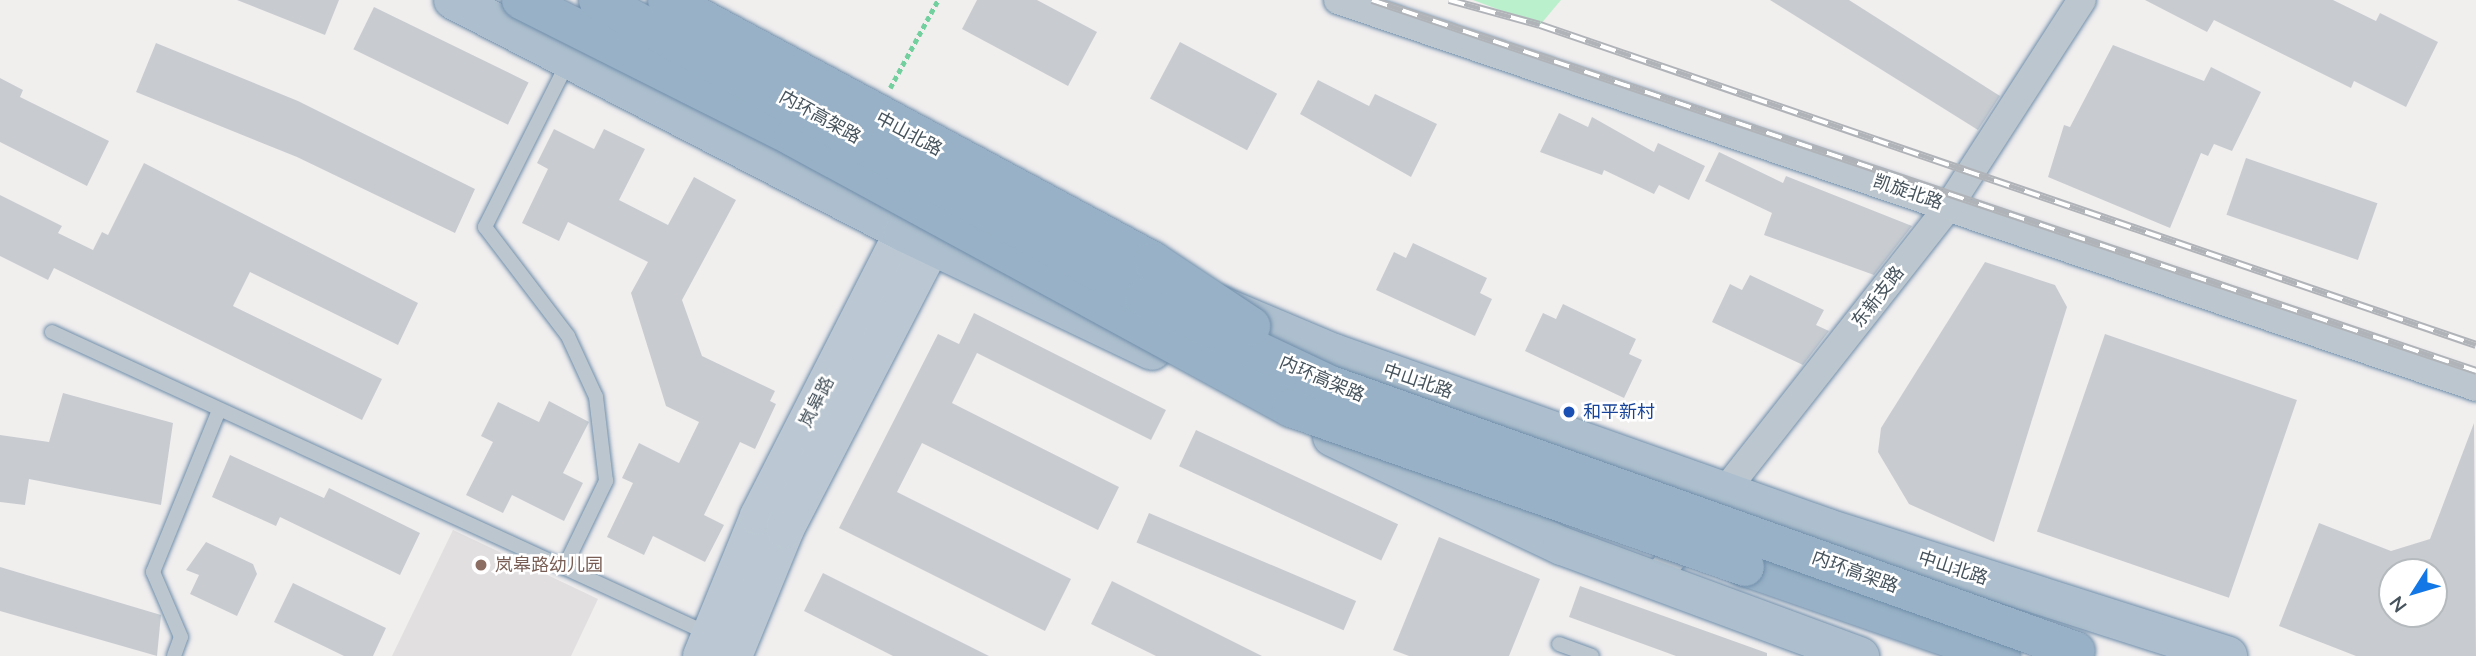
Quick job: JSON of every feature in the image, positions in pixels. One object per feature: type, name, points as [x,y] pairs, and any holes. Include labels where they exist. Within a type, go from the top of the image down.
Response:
[{"type":"highway","name":"内环高架路","points":[[520,0],[793,137],[1291,408],[2001,656]]},
{"type":"highway","name":"内环高架路","points":[[598,0],[1144,297],[1328,384],[2089,654]]},
{"type":"highway","points":[[667,0],[1153,261],[1328,384]]},
{"type":"highway","points":[[1745,566],[1928,656]]},
{"type":"main road","points":[[453,0],[917,239],[1562,546],[1654,581],[1805,647],[1860,656]]},
{"type":"main road","name":"中山北路","points":[[653,0],[875,116],[1169,282],[1255,321],[1725,491],[2228,656]]},
{"type":"main road","name":"岚皋路","points":[[715,649],[785,529],[917,239],[958,162]]},
{"type":"street","name":"凯旋北路","points":[[1338,0],[2476,387]]},
{"type":"street","name":"东新支路","points":[[1654,581],[1949,206],[2082,0]]},
{"type":"lane","points":[[564,568],[606,481],[596,397],[568,336],[485,227],[570,59]]},
{"type":"lane","points":[[52,332],[564,568],[715,649]]},
{"type":"lane","points":[[174,656],[181,638],[153,572],[219,410]]},
{"type":"lane","points":[[1559,644],[1592,656]]},
{"type":"path","points":[[875,116],[939,0]]},
{"type":"shaded area","name":"岚皋路幼儿园","points":[[453,530],[598,599],[571,656],[392,656]]},
{"type":"green space","points":[[1473,0],[1561,0],[1540,25]]},
{"type":"building","points":[[237,0],[339,0],[325,35]]},
{"type":"building","points":[[977,0],[1037,0],[1097,32],[1068,86],[962,29]]},
{"type":"building","points":[[1770,0],[1849,0],[2000,96],[1978,130]]},
{"type":"building","points":[[2145,0],[2333,0],[2376,21],[2380,13],[2438,42],[2406,107],[2354,81],[2351,88],[2214,20],[2207,32]]},
{"type":"building","points":[[374,7],[529,82],[508,125],[353,49]]},
{"type":"building","points":[[1180,42],[1277,94],[1247,150],[1150,99]]},
{"type":"building","points":[[156,43],[298,101],[475,189],[455,233],[297,157],[136,92]]},
{"type":"building","points":[[2113,45],[2204,81],[2211,67],[2261,92],[2232,151],[2214,144],[2208,156],[2201,153],[2170,228],[2048,177],[2064,125],[2070,127]]},
{"type":"building","points":[[0,78],[23,90],[20,97],[109,141],[87,186],[0,142]]},
{"type":"building","points":[[1318,80],[1369,106],[1375,94],[1437,124],[1411,177],[1300,114]]},
{"type":"building","points":[[1559,113],[1588,127],[1592,117],[1654,152],[1658,143],[1705,166],[1689,200],[1659,185],[1654,194],[1604,170],[1602,175],[1540,152]]},
{"type":"building","points":[[554,129],[594,149],[604,129],[645,149],[619,200],[668,225],[694,177],[736,200],[682,300],[702,356],[775,391],[770,401],[776,404],[755,449],[740,442],[704,515],[724,525],[705,562],[653,536],[644,555],[607,537],[633,483],[622,478],[639,443],[679,463],[699,422],[666,406],[631,293],[648,262],[568,222],[559,241],[522,223],[548,169],[537,163]]},
{"type":"building","points":[[1719,152],[1783,183],[1786,176],[1912,226],[1874,275],[1764,235],[1772,213],[1705,181]]},
{"type":"building","points":[[2246,158],[2377,203],[2358,260],[2226,215]]},
{"type":"building","points":[[144,163],[418,303],[398,345],[250,272],[233,306],[382,379],[362,420],[54,268],[48,280],[0,256],[0,195],[62,226],[58,233],[93,250],[102,232],[108,235]]},
{"type":"building","points":[[1413,243],[1487,278],[1480,293],[1492,299],[1475,336],[1376,290],[1394,252],[1406,258]]},
{"type":"building","points":[[1985,262],[2055,285],[2067,307],[1994,542],[1909,504],[1878,452],[1881,428]]},
{"type":"building","points":[[1750,275],[1824,310],[1816,325],[1829,331],[1803,365],[1712,322],[1730,284],[1742,290]]},
{"type":"building","points":[[1563,304],[1636,339],[1629,354],[1642,360],[1624,398],[1525,351],[1543,313],[1556,319]]},
{"type":"building","points":[[974,313],[1166,410],[1151,440],[977,353],[952,403],[1119,487],[1098,530],[922,443],[897,492],[1071,579],[1045,631],[839,528],[938,334],[959,344]]},
{"type":"building","points":[[2105,334],[2297,400],[2229,598],[2037,532]]},
{"type":"building","points":[[63,393],[173,423],[161,505],[29,479],[25,505],[0,502],[0,435],[49,442]]},
{"type":"building","points":[[549,401],[589,422],[563,473],[583,483],[564,521],[512,495],[503,513],[466,495],[493,442],[481,436],[498,402],[539,422]]},
{"type":"building","points":[[2474,423],[2476,656],[2356,656],[2279,626],[2319,523],[2391,551],[2430,539]]},
{"type":"building","points":[[1196,430],[1398,524],[1381,560],[1179,466]]},
{"type":"building","points":[[230,455],[324,498],[329,488],[420,533],[400,575],[280,517],[276,526],[212,497]]},
{"type":"building","points":[[1149,513],[1356,601],[1344,630],[1136,542]]},
{"type":"building","points":[[1439,537],[1540,579],[1509,656],[1409,656],[1393,650]]},
{"type":"building","points":[[206,542],[253,564],[257,574],[237,616],[190,594],[199,575],[186,570]]},
{"type":"building","points":[[0,567],[161,615],[157,656],[0,611]]},
{"type":"building","points":[[823,573],[989,656],[893,656],[804,611]]},
{"type":"building","points":[[1112,581],[1262,656],[1156,656],[1091,624]]},
{"type":"building","points":[[293,583],[386,628],[373,656],[344,656],[274,622]]},
{"type":"building","points":[[1580,586],[1767,653],[1767,656],[1676,656],[1569,617]]},
{"type":"railway","points":[[1372,0],[2476,371]]},
{"type":"railway","points":[[1449,0],[1540,25],[2476,345]]},
{"type":"place","name":"和平新村","points":[[1569,412]]},
{"type":"place","name":"岚皋路幼儿园","points":[[481,565]]}]
